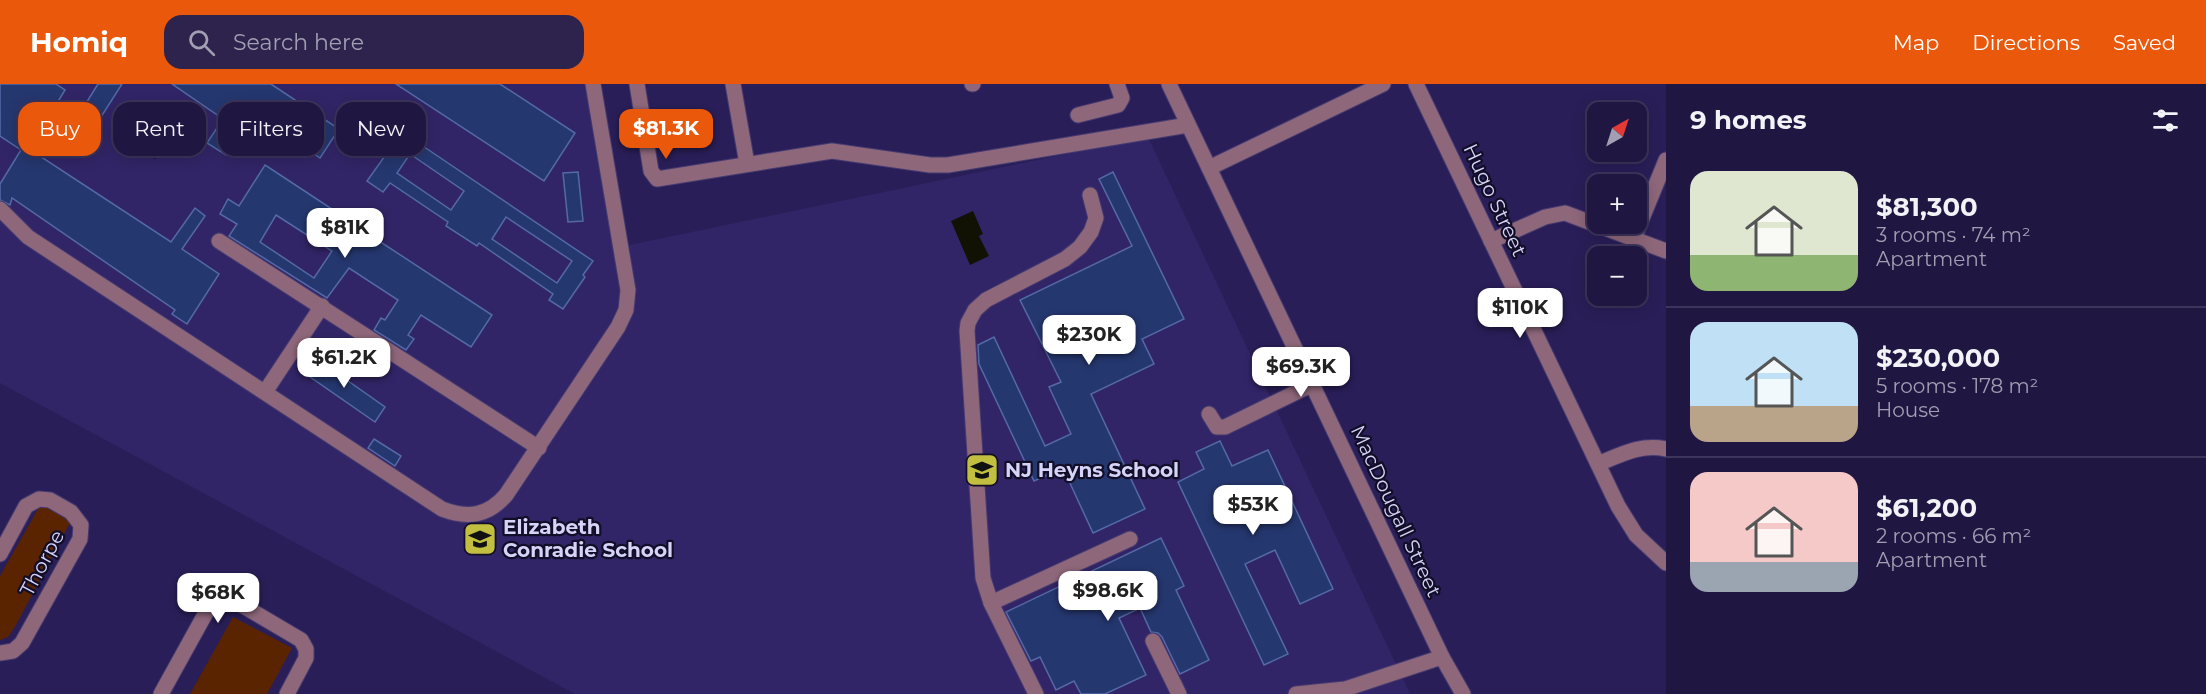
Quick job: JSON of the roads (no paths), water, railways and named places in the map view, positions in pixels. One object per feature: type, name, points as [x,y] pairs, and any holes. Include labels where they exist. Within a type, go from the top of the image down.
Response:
[{"type":"street","points":[[0,209],[28,237],[425,499],[454,514],[470,515],[492,509],[506,495],[618,327],[626,310],[628,290],[593,84]]},
{"type":"street","points":[[637,84],[651,171],[654,178],[660,179],[832,151],[930,165],[948,165],[1188,125]]},
{"type":"street","points":[[734,84],[747,164]]},
{"type":"street","name":"MacDougall Street","points":[[1168,84],[1442,657],[1463,694]]},
{"type":"street","points":[[1209,168],[1383,84]]},
{"type":"street","name":"Hugo Street","points":[[1416,84],[1626,520],[1642,541],[1666,563]]},
{"type":"street","points":[[1078,115],[1118,105],[1122,98],[1120,85]]},
{"type":"street","points":[[1634,238],[1666,160]]},
{"type":"street","points":[[1036,694],[991,603],[982,578],[966,338],[968,323],[975,309],[986,300],[1065,259],[1080,247],[1091,232],[1096,218],[1090,195]]},
{"type":"street","points":[[1491,242],[1560,212],[1583,218],[1666,251]]},
{"type":"street","points":[[219,241],[539,448]]},
{"type":"street","points":[[265,392],[322,306]]},
{"type":"street","points":[[1209,414],[1216,427],[1225,427],[1313,384]]},
{"type":"street","points":[[1598,464],[1644,447],[1653,446],[1666,449]]},
{"type":"street","name":"Thorpe","points":[[0,554],[30,503],[45,499],[71,512],[81,525],[80,539],[22,643],[13,651],[0,653]]},
{"type":"street","points":[[991,603],[1130,538]]},
{"type":"street","points":[[161,694],[211,603],[220,598],[240,604],[296,636],[304,645],[306,658],[287,694]]},
{"type":"street","points":[[1154,641],[1179,694]]},
{"type":"street","points":[[1296,694],[1345,689],[1442,657]]},
{"type":"place","name":"NJ Heyns School","points":[[982,470]]},
{"type":"place","name":"Elizabeth Conradie School","points":[[480,539]]}]
